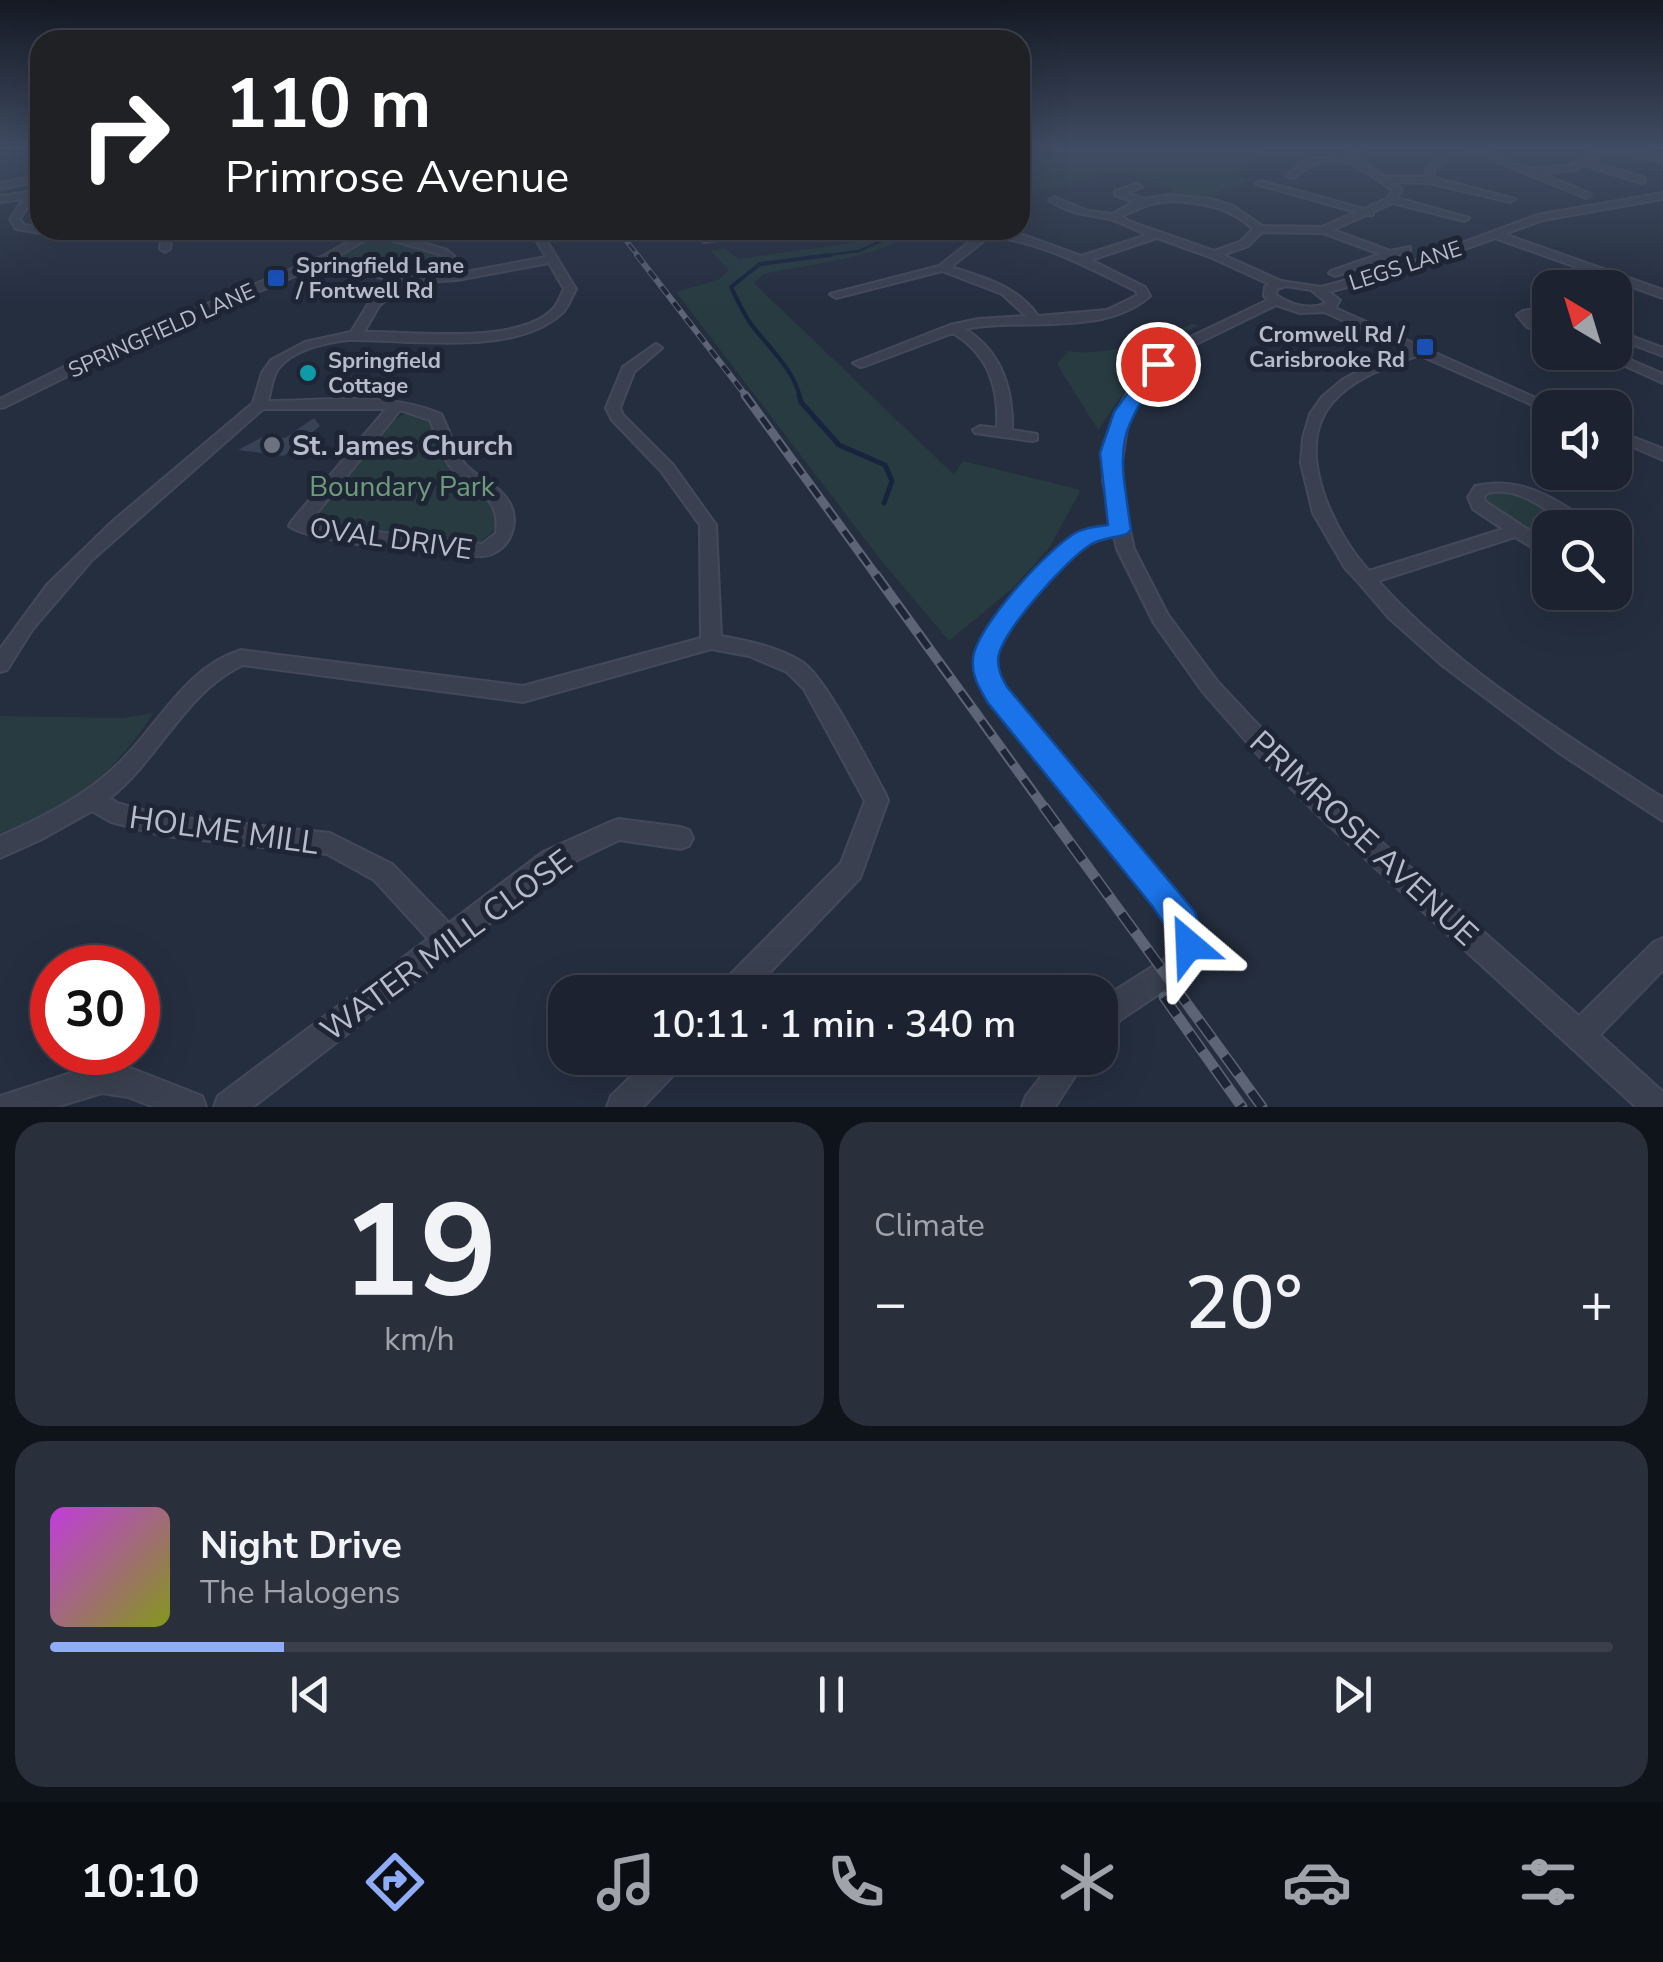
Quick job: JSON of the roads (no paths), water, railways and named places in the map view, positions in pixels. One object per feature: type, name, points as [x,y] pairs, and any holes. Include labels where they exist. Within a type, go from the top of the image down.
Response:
[{"type":"street","points":[[1133,199],[1145,203],[1207,202],[1249,218],[1259,230]]},
{"type":"street","points":[[1337,199],[1369,212]]},
{"type":"street","name":"LEGS LANE","points":[[1322,290],[1420,263],[1560,213],[1647,199]]},
{"type":"street","points":[[30,200],[15,219],[20,228],[30,229]]},
{"type":"street","points":[[1324,230],[1392,200],[1442,216],[1464,218]]},
{"type":"street","points":[[1116,216],[1145,203]]},
{"type":"street","points":[[1058,204],[1097,216],[1116,216],[1214,256],[1277,293],[1296,309],[1327,309],[1532,400]]},
{"type":"street","points":[[1214,256],[1244,244],[1259,230],[1324,230],[1388,254]]},
{"type":"street","points":[[1081,260],[1159,234]]},
{"type":"street","points":[[1494,234],[1663,294]]},
{"type":"street","points":[[166,248],[167,240]]},
{"type":"street","name":"SPRINGFIELD LANE","points":[[0,404],[111,350],[327,258],[359,240]]},
{"type":"street","points":[[404,240],[449,256],[456,278]]},
{"type":"street","points":[[0,664],[35,610],[102,538],[259,404],[265,378],[280,360],[318,342],[356,336],[484,338],[536,324],[558,310],[570,296],[568,284],[541,240]]},
{"type":"street","points":[[705,240],[714,248]]},
{"type":"street","points":[[824,285],[837,298],[943,268],[978,240]]},
{"type":"street","points":[[860,363],[910,348],[954,328],[1104,313],[1144,296],[1135,284],[1022,240]]},
{"type":"street","points":[[1335,274],[1406,249]]},
{"type":"street","points":[[327,258],[400,280],[456,278],[553,260]]},
{"type":"street","points":[[943,268],[1016,296],[1027,305],[1034,320]]},
{"type":"street","points":[[356,336],[374,304],[400,280]]},
{"type":"street","points":[[1277,293],[1304,285],[1322,290],[1334,300],[1327,309]]},
{"type":"street","name":"PRIMROSE AVENUE","points":[[1277,293],[1174,350],[1142,383],[1123,412],[1110,453],[1120,530],[1144,590],[1170,632],[1242,724],[1289,774],[1658,1107]]},
{"type":"street","points":[[954,328],[996,368],[1007,395],[1004,433]]},
{"type":"street","points":[[1632,340],[1662,351]]},
{"type":"street","points":[[656,348],[628,370],[614,408],[617,417],[668,468],[708,525],[711,642]]},
{"type":"street","points":[[1420,350],[1370,370],[1340,388],[1326,401],[1309,433],[1312,492],[1330,531],[1365,580],[1404,621],[1468,675],[1663,811]]},
{"type":"street","points":[[1632,366],[1663,379]]},
{"type":"street","name":"OVAL DRIVE","points":[[259,404],[395,407],[436,417],[454,461],[464,474],[498,496],[505,507],[504,535],[492,546],[468,550],[316,532],[297,526],[395,407]]},
{"type":"street","points":[[980,430],[1032,438]]},
{"type":"street","points":[[1632,441],[1663,455]]},
{"type":"street","points":[[1532,540],[1478,504],[1476,497],[1481,489],[1508,486],[1527,491],[1558,510]]},
{"type":"street","points":[[1118,1008],[1186,961],[1189,945],[1183,924],[1090,803],[998,696],[987,676],[985,656],[994,634],[1068,549],[1088,535],[1120,530]]},
{"type":"street","points":[[1365,580],[1517,530]]},
{"type":"street","points":[[0,847],[92,799],[125,772],[206,676],[231,660],[249,656],[523,694],[711,642],[752,649],[794,667],[810,684],[876,800],[851,870],[749,975]]},
{"type":"street","name":"HOLME MILL","points":[[92,799],[110,812],[166,826],[330,844],[383,872],[446,938]]},
{"type":"street","name":"WATER MILL CLOSE","points":[[229,1107],[552,860],[618,829],[681,838]]},
{"type":"street","points":[[1579,1036],[1663,951]]},
{"type":"street","points":[[622,1107],[653,1075]]},
{"type":"street","points":[[1037,1107],[1061,1075]]},
{"type":"street","points":[[9,1107],[102,1078],[128,1082],[192,1107]]},
{"type":"waterway","points":[[811,257],[859,251],[883,240]]},
{"type":"waterway","points":[[800,397],[792,377],[748,320],[731,287],[760,264],[830,255]]},
{"type":"waterway","points":[[799,395],[839,445],[885,465],[892,481],[884,503]]},
{"type":"railway","points":[[626,240],[639,257]]},
{"type":"railway","points":[[637,255],[747,397]]},
{"type":"railway","points":[[745,395],[878,578]]},
{"type":"railway","points":[[876,575],[1046,810]]},
{"type":"railway","points":[[1044,807],[1262,1107]]},
{"type":"railway","points":[[1164,997],[1242,1107]]},
{"type":"place","name":"Springfield Lane / Fontwell Rd","points":[[276,278]]},
{"type":"place","name":"Cromwell Rd / Carisbrooke Rd","points":[[1425,347]]},
{"type":"place","name":"Springfield Cottage","points":[[308,373]]},
{"type":"place","name":"St. James Church","points":[[272,445]]},
{"type":"park label","name":"Boundary Park","points":[[402,486]]}]
